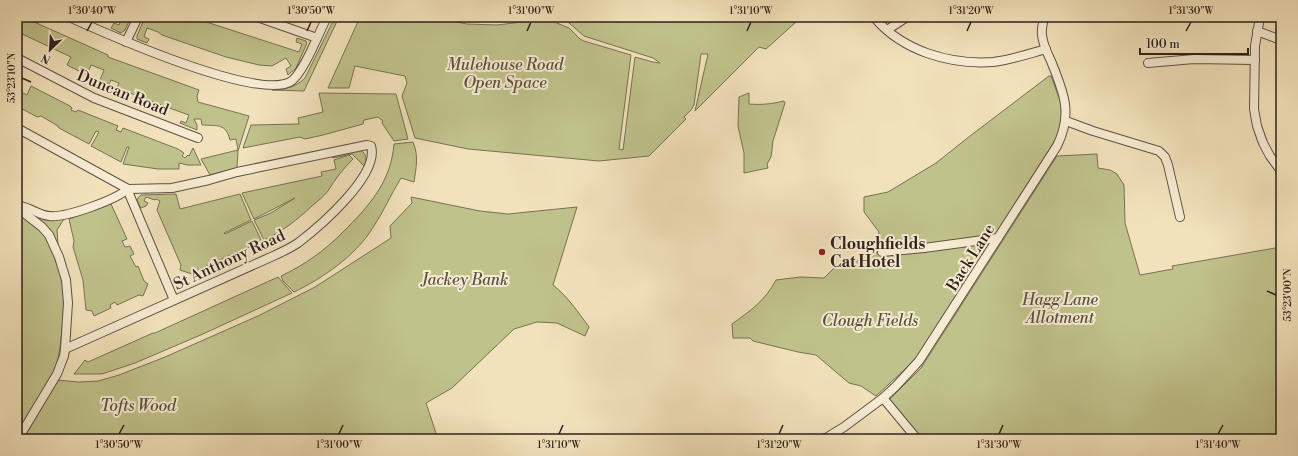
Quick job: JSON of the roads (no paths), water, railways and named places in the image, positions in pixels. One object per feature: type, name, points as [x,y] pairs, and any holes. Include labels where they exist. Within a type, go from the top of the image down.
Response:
[{"type":"street","points":[[69,17],[126,42],[184,64],[257,84],[279,85],[289,82],[297,76],[306,62],[327,17]]},
{"type":"street","points":[[126,42],[138,17]]},
{"type":"street","points":[[257,17],[317,38]]},
{"type":"street","points":[[874,17],[887,30],[903,42],[922,52],[942,58],[970,62],[992,62],[1011,59],[1046,49]]},
{"type":"street","points":[[887,30],[907,17]]},
{"type":"street","name":"Back Lane","points":[[822,439],[844,427],[883,398],[919,361],[1063,136],[1066,121],[1066,106],[1062,87],[1046,49],[1042,35],[1044,17]]},
{"type":"street","points":[[1260,17],[1255,46],[1254,109],[1257,126],[1270,156],[1281,170]]},
{"type":"street","points":[[1258,31],[1281,40]]},
{"type":"street","name":"Duncan Road","points":[[17,58],[86,94],[198,138]]},
{"type":"street","points":[[1148,63],[1194,60],[1255,60]]},
{"type":"street","points":[[1066,121],[1093,131],[1159,151],[1165,156],[1180,217]]},
{"type":"street","points":[[17,128],[128,189],[174,300]]},
{"type":"street","name":"St Anthony Road","points":[[65,349],[271,257],[297,243],[316,228],[350,195],[363,178],[371,160],[372,152],[371,146],[367,145],[237,172],[172,188],[128,189]]},
{"type":"street","points":[[18,205],[47,216],[63,216],[102,203],[122,194],[128,189]]},
{"type":"street","points":[[18,205],[28,217],[46,231],[52,242],[62,265],[66,280],[68,298],[64,356],[57,374],[18,439]]},
{"type":"street","points":[[882,252],[998,238]]},
{"type":"street","points":[[883,398],[917,439]]},
{"type":"place","name":"Cloughfields Cat Hotel","points":[[822,252]]},
{"type":"park label","name":"Mulehouse Road Open Space","points":[[505,73]]},
{"type":"park label","name":"Jackey Bank","points":[[465,279]]},
{"type":"park label","name":"Hagg Lane Allotment","points":[[1060,308]]},
{"type":"park label","name":"Clough Fields","points":[[870,320]]},
{"type":"park label","name":"Tofts Wood","points":[[138,405]]}]
